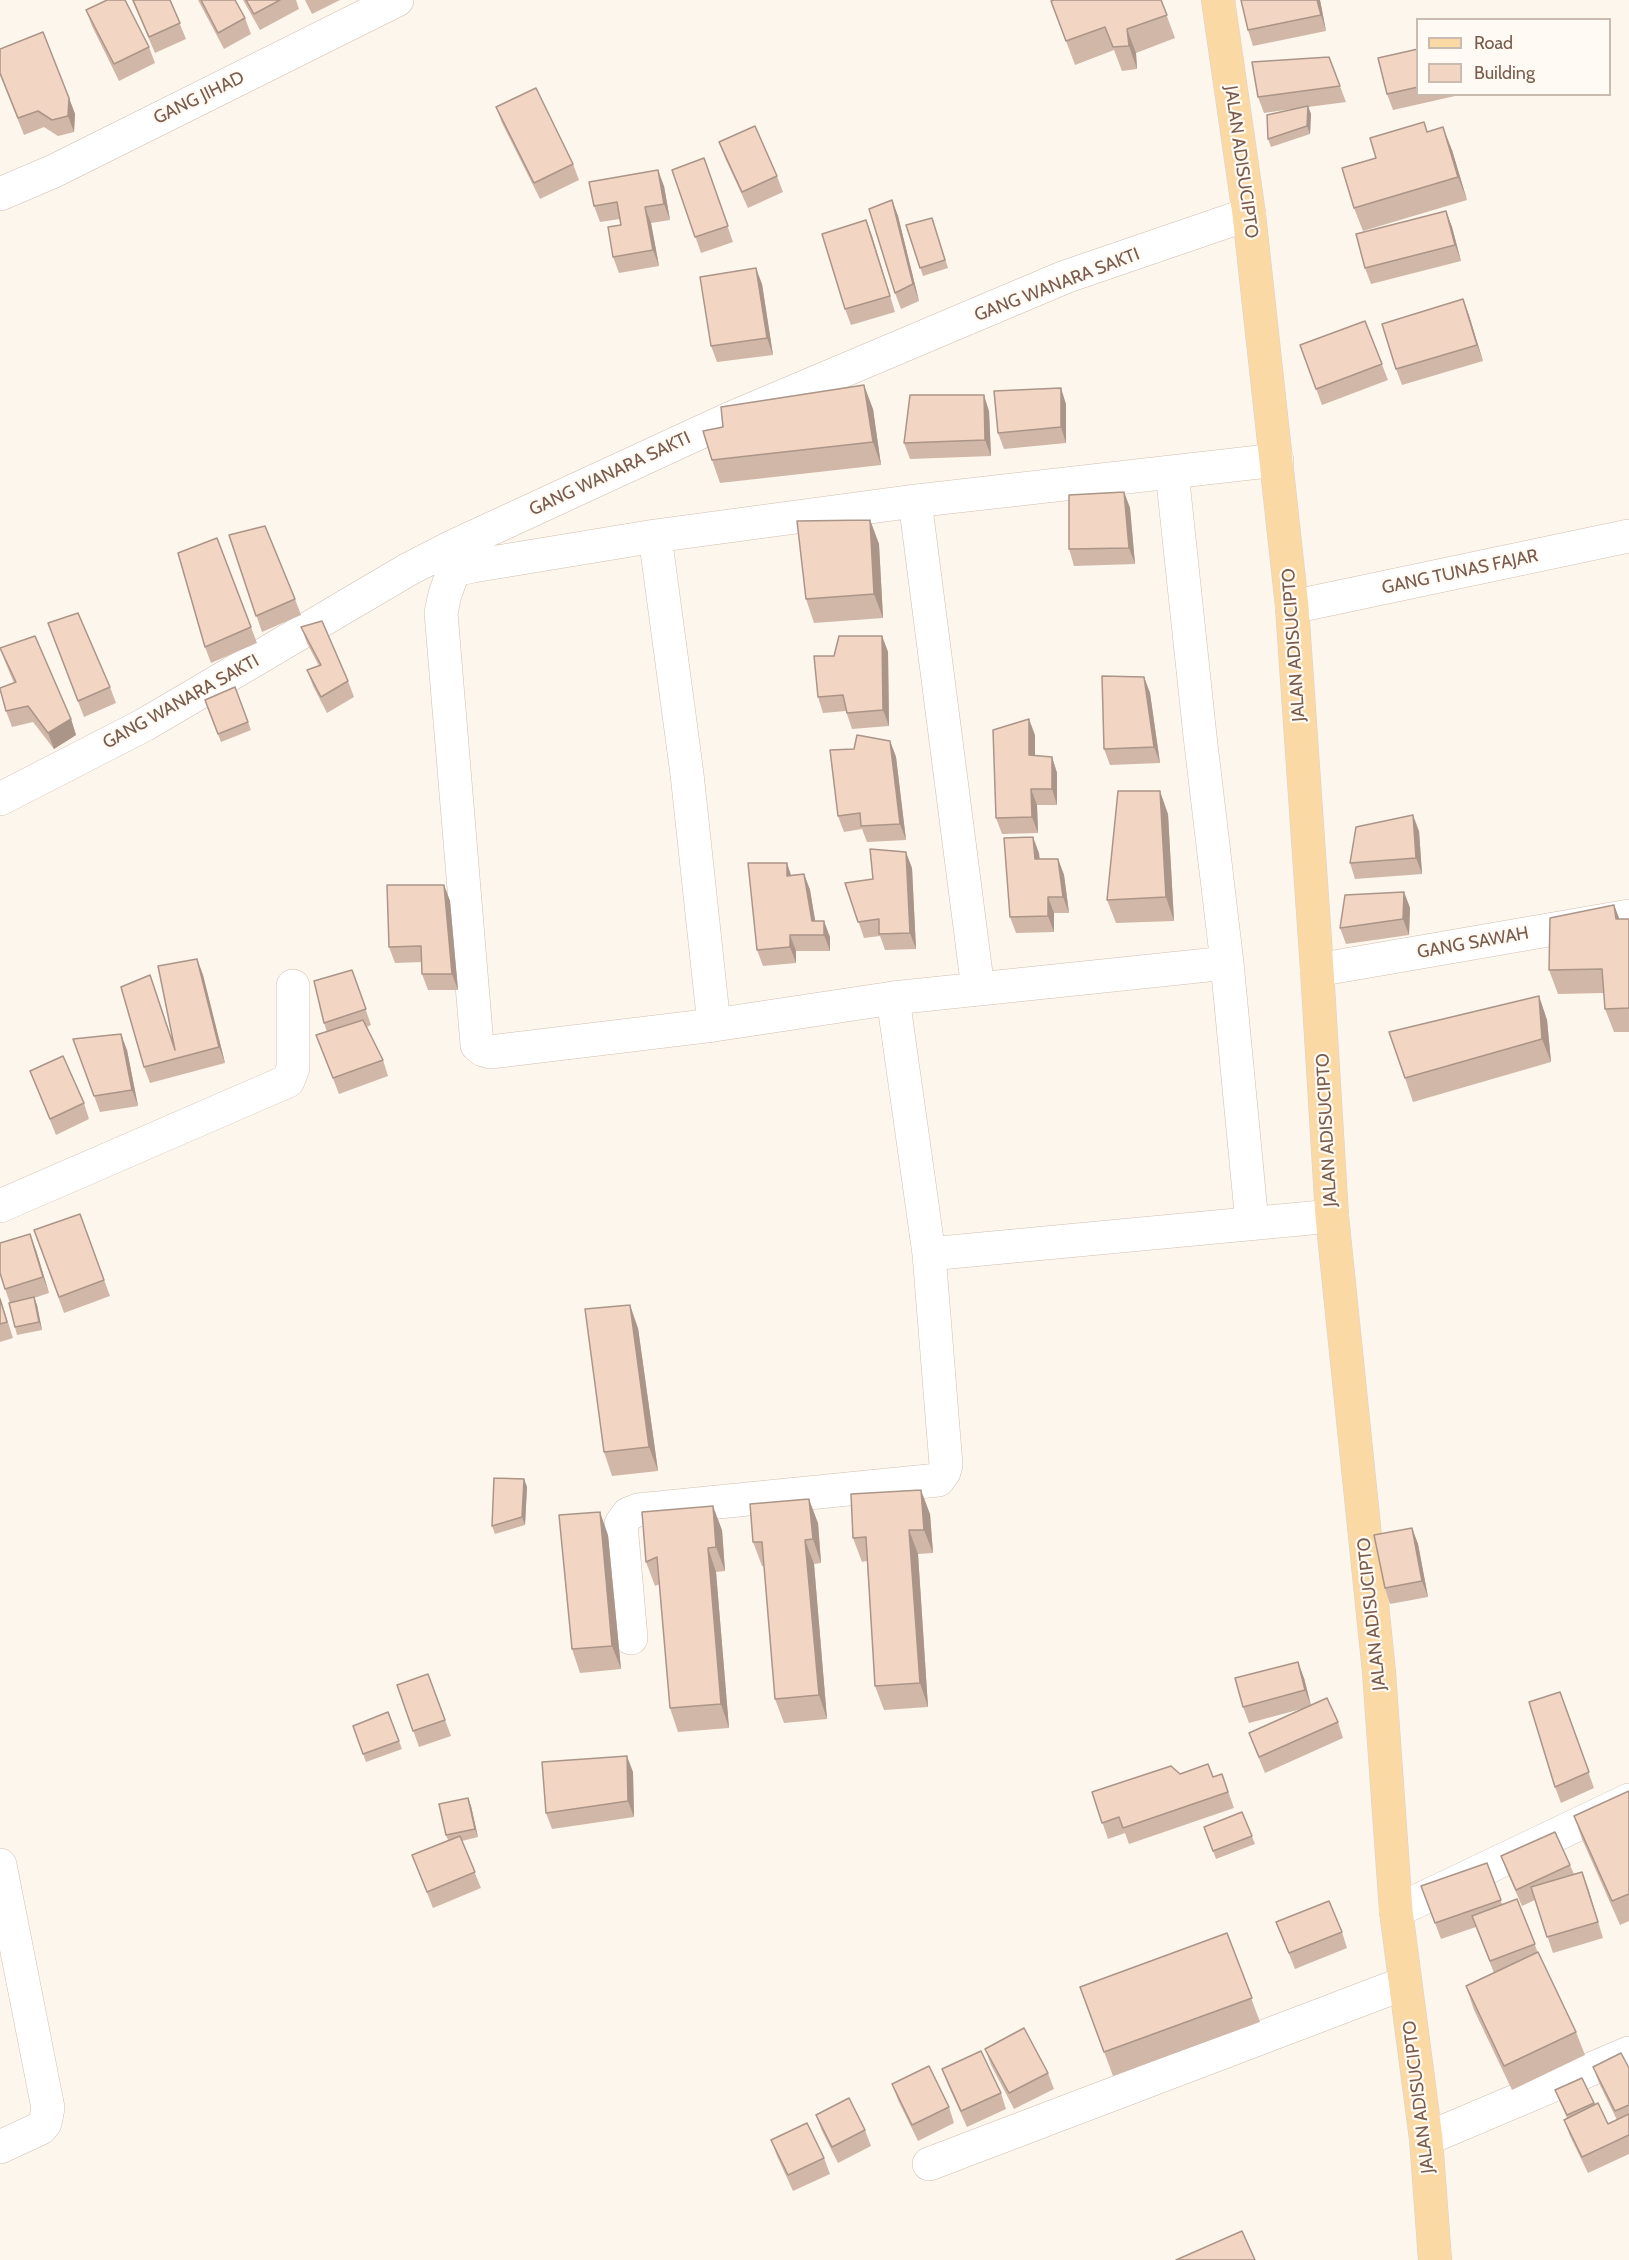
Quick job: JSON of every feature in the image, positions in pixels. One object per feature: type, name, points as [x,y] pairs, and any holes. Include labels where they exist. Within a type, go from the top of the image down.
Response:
[{"type":"main road","name":"JALAN ADISUCIPTO","points":[[1218,0],[1250,214],[1292,607],[1332,1216],[1379,1672],[1396,1911],[1426,2139],[1435,2260]]},
{"type":"street","name":"GANG JIHAD","points":[[0,194],[54,171],[397,0]]},
{"type":"street","name":"GANG WANARA SAKTI","points":[[0,799],[144,725],[410,569],[454,546],[729,419],[1065,278],[1250,214]]},
{"type":"street","points":[[1227,963],[893,998],[714,1025],[490,1052],[477,1045],[441,613],[445,594],[453,575],[459,569],[655,536],[915,501],[1277,460]]},
{"type":"street","points":[[1172,472],[1227,963],[1252,1223]]},
{"type":"street","points":[[915,501],[978,989]]},
{"type":"street","points":[[655,536],[687,774],[714,1025]]},
{"type":"street","name":"GANG TUNAS FAJAR","points":[[1292,607],[1629,536]]},
{"type":"street","name":"GANG SAWAH","points":[[1317,970],[1629,916]]},
{"type":"street","points":[[0,1206],[288,1081],[293,1068],[293,986]]},
{"type":"street","points":[[631,1638],[621,1524],[628,1514],[638,1510],[938,1480],[944,1472],[946,1465],[929,1254],[893,998]]},
{"type":"street","points":[[929,1254],[1332,1216]]},
{"type":"street","points":[[1396,1911],[1629,1800]]},
{"type":"street","points":[[0,1865],[48,2108],[45,2123],[41,2128],[0,2146]]},
{"type":"street","points":[[929,2164],[1405,1983]]},
{"type":"street","points":[[1426,2139],[1629,2053]]},
{"type":"building","points":[[107,0],[125,0],[149,47],[114,64],[86,10]]},
{"type":"building","points":[[133,0],[170,0],[180,23],[149,37]]},
{"type":"building","points":[[201,0],[235,0],[245,18],[218,33]]},
{"type":"building","points":[[246,0],[280,0],[254,14]]},
{"type":"building","points":[[1161,0],[1167,15],[1127,29],[1129,46],[1113,47],[1105,27],[1066,41],[1051,1]]},
{"type":"building","points":[[1241,0],[1317,0],[1321,15],[1248,30]]},
{"type":"building","points":[[43,32],[69,98],[68,116],[52,120],[38,111],[18,118],[0,73],[0,49]]},
{"type":"building","points":[[1416,49],[1416,87],[1387,94],[1378,58]]},
{"type":"building","points":[[1329,57],[1340,86],[1258,97],[1252,62]]},
{"type":"building","points":[[536,88],[573,164],[534,183],[496,107]]},
{"type":"building","points":[[1308,106],[1307,126],[1268,139],[1267,115]]},
{"type":"building","points":[[1424,122],[1427,132],[1443,127],[1458,177],[1354,208],[1342,168],[1376,158],[1370,138]]},
{"type":"building","points":[[755,126],[777,176],[742,192],[719,142]]},
{"type":"building","points":[[704,158],[728,226],[695,237],[672,170]]},
{"type":"building","points":[[658,170],[664,204],[645,207],[653,250],[613,257],[608,227],[621,225],[617,202],[594,206],[589,182]]},
{"type":"building","points":[[892,200],[913,284],[895,293],[869,209]]},
{"type":"building","points":[[1446,211],[1455,245],[1365,268],[1356,234]]},
{"type":"building","points":[[932,218],[945,260],[920,268],[906,225]]},
{"type":"building","points":[[866,220],[890,296],[845,309],[822,234]]},
{"type":"building","points":[[756,268],[767,338],[711,346],[700,277]]},
{"type":"building","points":[[1463,299],[1477,345],[1396,369],[1382,324]]},
{"type":"building","points":[[1365,321],[1382,364],[1316,389],[1300,345]]},
{"type":"building","points":[[864,385],[873,442],[712,460],[703,431],[723,427],[721,407]]},
{"type":"building","points":[[1061,388],[1061,427],[998,433],[994,391]]},
{"type":"building","points":[[910,395],[984,395],[985,440],[904,443]]},
{"type":"building","points":[[1124,492],[1129,548],[1069,549],[1069,495]]},
{"type":"building","points":[[870,520],[874,594],[806,599],[797,521]]},
{"type":"building","points":[[265,526],[295,599],[256,616],[229,535]]},
{"type":"building","points":[[217,538],[251,627],[205,647],[178,553]]},
{"type":"building","points":[[78,613],[110,687],[78,701],[48,623]]},
{"type":"building","points":[[322,621],[348,681],[321,697],[307,670],[321,665],[301,627]]},
{"type":"building","points":[[35,636],[71,719],[48,733],[28,706],[6,711],[0,689],[16,682],[0,648]]},
{"type":"building","points":[[839,636],[882,636],[883,710],[847,713],[843,695],[818,697],[814,656],[834,656]]},
{"type":"building","points":[[1102,676],[1144,677],[1154,747],[1104,749]]},
{"type":"building","points":[[235,687],[248,722],[218,734],[205,700]]},
{"type":"building","points":[[1029,719],[1029,755],[1052,757],[1052,789],[1031,789],[1032,817],[996,818],[993,730]]},
{"type":"building","points":[[857,735],[890,741],[900,824],[861,826],[860,813],[838,816],[830,750],[854,749]]},
{"type":"building","points":[[1118,791],[1160,791],[1166,897],[1107,900]]},
{"type":"building","points":[[1413,815],[1416,858],[1350,863],[1356,827]]},
{"type":"building","points":[[1033,837],[1035,859],[1058,859],[1063,897],[1048,897],[1048,916],[1010,917],[1004,838]]},
{"type":"building","points":[[870,849],[906,852],[910,933],[879,934],[879,919],[858,922],[845,883],[873,879]]},
{"type":"building","points":[[748,863],[787,863],[787,876],[804,874],[812,921],[824,921],[824,935],[790,935],[790,947],[757,950]]},
{"type":"building","points":[[387,885],[444,885],[452,974],[422,974],[421,946],[389,947]]},
{"type":"building","points":[[1404,892],[1403,919],[1340,928],[1345,895]]},
{"type":"building","points":[[1614,905],[1616,919],[1629,919],[1629,1008],[1605,1009],[1602,969],[1549,970],[1550,918]]},
{"type":"building","points":[[197,959],[219,1047],[144,1067],[121,987],[150,975],[175,1050],[158,966]]},
{"type":"building","points":[[352,970],[366,1009],[324,1023],[314,981]]},
{"type":"building","points":[[1539,996],[1542,1039],[1405,1078],[1389,1032]]},
{"type":"building","points":[[363,1020],[383,1060],[333,1078],[316,1035]]},
{"type":"building","points":[[121,1034],[132,1090],[94,1096],[73,1039]]},
{"type":"building","points":[[63,1056],[84,1103],[50,1119],[30,1071]]},
{"type":"building","points":[[80,1214],[104,1280],[59,1297],[34,1230]]},
{"type":"building","points":[[30,1234],[43,1277],[5,1289],[0,1273],[0,1243]]},
{"type":"building","points":[[34,1297],[39,1322],[15,1327],[9,1303]]},
{"type":"building","points":[[0,1299],[7,1322],[0,1324]]},
{"type":"building","points":[[630,1305],[649,1447],[604,1452],[585,1309]]},
{"type":"building","points":[[494,1478],[524,1479],[522,1517],[492,1526]]},
{"type":"building","points":[[921,1490],[924,1530],[909,1530],[920,1683],[875,1686],[866,1537],[853,1538],[851,1494]]},
{"type":"building","points":[[809,1499],[813,1539],[805,1540],[819,1695],[775,1699],[762,1542],[753,1542],[750,1504]]},
{"type":"building","points":[[713,1506],[716,1547],[708,1548],[721,1704],[670,1708],[657,1557],[646,1562],[642,1512]]},
{"type":"building","points":[[600,1512],[612,1646],[572,1649],[559,1515]]},
{"type":"building","points":[[1412,1528],[1422,1581],[1385,1588],[1374,1535]]},
{"type":"building","points":[[1298,1662],[1305,1690],[1243,1707],[1235,1678]]},
{"type":"building","points":[[428,1674],[445,1720],[413,1731],[397,1685]]},
{"type":"building","points":[[1560,1692],[1589,1772],[1555,1787],[1529,1702]]},
{"type":"building","points":[[1327,1698],[1338,1722],[1259,1757],[1249,1733]]},
{"type":"building","points":[[388,1712],[399,1741],[363,1754],[353,1726]]},
{"type":"building","points":[[627,1756],[628,1801],[546,1813],[542,1762]]},
{"type":"building","points":[[1208,1764],[1213,1777],[1222,1774],[1228,1792],[1123,1828],[1119,1817],[1102,1823],[1092,1792],[1171,1766],[1180,1774]]},
{"type":"building","points":[[1629,1791],[1629,1894],[1612,1901],[1574,1816]]},
{"type":"building","points":[[468,1798],[475,1829],[446,1835],[439,1804]]},
{"type":"building","points":[[1242,1812],[1252,1836],[1213,1851],[1204,1827]]},
{"type":"building","points":[[1555,1832],[1570,1865],[1516,1890],[1501,1856]]},
{"type":"building","points":[[460,1836],[475,1872],[427,1892],[412,1855]]},
{"type":"building","points":[[1487,1863],[1501,1900],[1435,1923],[1421,1886]]},
{"type":"building","points":[[1582,1872],[1598,1922],[1547,1937],[1531,1887]]},
{"type":"building","points":[[1517,1899],[1535,1944],[1490,1961],[1472,1916]]},
{"type":"building","points":[[1329,1901],[1342,1932],[1289,1953],[1276,1922]]},
{"type":"building","points":[[1227,1933],[1252,1998],[1104,2052],[1080,1987]]},
{"type":"building","points":[[1538,1952],[1576,2032],[1504,2066],[1466,1986]]},
{"type":"building","points":[[1024,2028],[1048,2073],[1009,2093],[985,2049]]},
{"type":"building","points":[[981,2051],[1001,2093],[961,2111],[942,2069]]},
{"type":"building","points":[[1621,2053],[1629,2068],[1629,2105],[1615,2111],[1593,2067]]},
{"type":"building","points":[[929,2066],[949,2107],[912,2125],[892,2084]]},
{"type":"building","points":[[1582,2078],[1594,2103],[1567,2115],[1555,2090]]},
{"type":"building","points":[[849,2098],[865,2130],[832,2147],[816,2115]]},
{"type":"building","points":[[1598,2103],[1608,2124],[1629,2114],[1629,2135],[1582,2157],[1564,2120]]},
{"type":"building","points":[[807,2123],[824,2158],[788,2175],[771,2140]]},
{"type":"building","points":[[1242,2231],[1255,2260],[1176,2260]]}]
